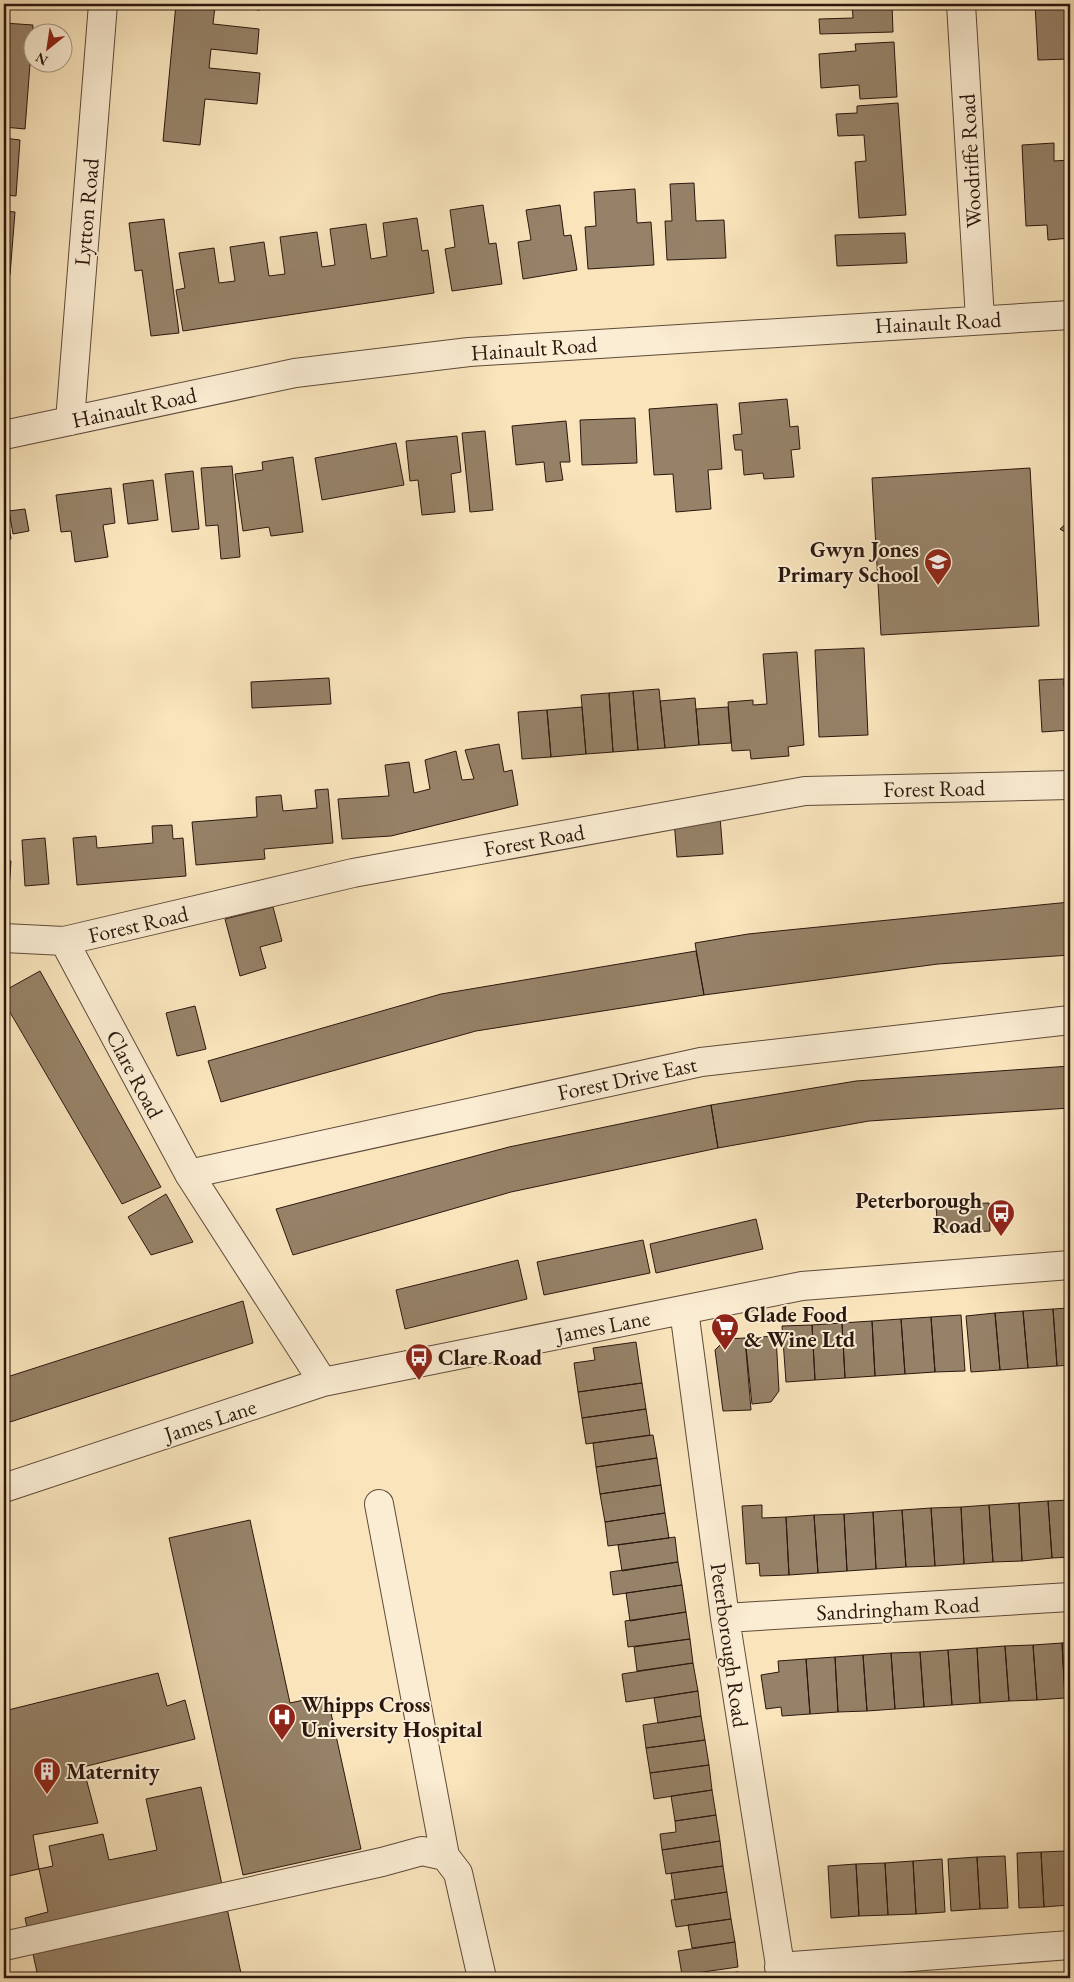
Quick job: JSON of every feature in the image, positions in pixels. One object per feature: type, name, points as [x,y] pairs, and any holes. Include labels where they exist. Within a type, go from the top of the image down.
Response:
[{"type":"street","name":"Lytton Road","points":[[70,420],[103,4]]},
{"type":"street","name":"Woodriffe Road","points":[[961,4],[980,319]]},
{"type":"street","name":"Hainault Road","points":[[4,434],[295,373],[370,362],[469,352],[980,319],[1070,315]]},
{"type":"street","name":"Forest Road","points":[[4,938],[64,941],[353,873],[805,791],[1070,785]]},
{"type":"street","name":"Clare Road","points":[[64,941],[189,1174],[323,1382]]},
{"type":"street","name":"Forest Drive East","points":[[189,1174],[701,1062],[1070,1020]]},
{"type":"street","name":"James Lane","points":[[4,1488],[323,1382],[802,1286],[1070,1265]]},
{"type":"street","name":"Peterborough Road","points":[[684,1310],[725,1618],[781,1973]]},
{"type":"street","points":[[379,1504],[445,1856],[458,1873],[482,1978]]},
{"type":"street","name":"Sandringham Road","points":[[725,1618],[1070,1597]]},
{"type":"street","points":[[4,1946],[382,1862],[422,1850],[445,1856]]},
{"type":"street","points":[[781,1973],[1070,1946]]},
{"type":"building","points":[[176,4],[260,4],[260,10],[215,6],[213,24],[259,29],[257,54],[211,49],[209,68],[260,73],[257,104],[205,99],[200,145],[163,141]]},
{"type":"building","points":[[852,4],[892,4],[893,32],[820,34],[819,19],[853,18]]},
{"type":"building","points":[[1035,4],[1070,4],[1070,59],[1038,60]]},
{"type":"building","points":[[4,23],[22,24],[22,72],[29,72],[25,129],[4,127]]},
{"type":"building","points":[[894,42],[897,97],[860,99],[859,85],[821,88],[819,54],[856,51],[855,44]]},
{"type":"building","points":[[898,103],[906,215],[859,218],[855,162],[866,161],[864,135],[838,136],[836,114],[857,113],[857,106]]},
{"type":"building","points":[[4,138],[20,140],[16,196],[4,195]]},
{"type":"building","points":[[1054,143],[1054,161],[1070,160],[1070,238],[1048,240],[1047,225],[1026,226],[1022,145]]},
{"type":"building","points":[[694,183],[696,221],[724,220],[726,258],[667,260],[665,221],[672,221],[670,184]]},
{"type":"building","points":[[635,189],[637,223],[651,222],[654,265],[588,269],[585,227],[596,226],[594,192]]},
{"type":"building","points":[[483,205],[489,244],[496,243],[502,284],[452,291],[445,249],[455,247],[450,210]]},
{"type":"building","points":[[560,205],[564,236],[571,235],[577,270],[523,279],[518,242],[531,240],[526,210]]},
{"type":"building","points":[[4,211],[15,212],[10,275],[4,275]]},
{"type":"building","points":[[417,218],[422,251],[428,250],[434,293],[183,331],[176,290],[185,288],[179,253],[214,248],[219,283],[235,281],[230,247],[264,242],[269,276],[285,274],[280,237],[317,232],[322,267],[335,265],[330,229],[366,224],[371,259],[387,256],[383,223]]},
{"type":"building","points":[[164,219],[179,333],[151,336],[142,270],[135,271],[129,223]]},
{"type":"building","points":[[905,233],[907,263],[837,266],[835,235]]},
{"type":"building","points":[[9,297],[6,363],[4,363],[4,298]]},
{"type":"building","points":[[787,399],[790,427],[798,426],[800,449],[791,450],[794,477],[764,479],[763,473],[744,475],[742,450],[735,450],[733,435],[742,434],[739,403]]},
{"type":"building","points":[[717,404],[722,469],[708,470],[711,509],[676,512],[673,474],[654,475],[649,409]]},
{"type":"building","points":[[635,418],[637,463],[582,465],[580,420]]},
{"type":"building","points":[[566,421],[570,462],[560,462],[563,480],[546,482],[544,462],[516,465],[512,426]]},
{"type":"building","points":[[485,431],[493,510],[470,512],[462,433]]},
{"type":"building","points":[[457,436],[461,472],[451,474],[455,512],[422,515],[418,480],[410,481],[406,441]]},
{"type":"building","points":[[396,443],[404,485],[322,500],[315,458]]},
{"type":"building","points":[[293,457],[303,532],[271,536],[269,527],[243,531],[235,474],[263,470],[262,462]]},
{"type":"building","points":[[232,466],[240,557],[221,559],[218,525],[206,526],[201,468]]},
{"type":"building","points":[[1030,468],[1039,626],[881,635],[872,478]]},
{"type":"building","points":[[193,471],[199,529],[172,532],[165,474]]},
{"type":"building","points":[[153,480],[158,520],[128,524],[123,484]]},
{"type":"building","points":[[111,488],[115,523],[103,525],[108,557],[75,562],[71,531],[61,532],[56,495]]},
{"type":"building","points":[[25,509],[29,531],[13,534],[9,511]]},
{"type":"building","points":[[4,511],[7,511],[11,539],[4,540]]},
{"type":"building","points":[[1070,520],[1070,535],[1060,529]]},
{"type":"building","points":[[864,648],[868,735],[819,737],[815,650]]},
{"type":"building","points":[[797,652],[804,745],[788,747],[789,756],[751,759],[750,750],[732,751],[728,702],[753,700],[753,705],[767,704],[763,654]]},
{"type":"building","points":[[329,678],[331,704],[252,708],[251,682]]},
{"type":"building","points":[[1064,679],[1064,687],[1070,686],[1070,730],[1042,732],[1039,680]]},
{"type":"building","points":[[659,689],[665,748],[638,750],[633,691]]},
{"type":"building","points":[[633,691],[638,750],[613,752],[609,693]]},
{"type":"building","points":[[609,693],[613,752],[586,754],[581,695]]},
{"type":"building","points":[[695,698],[699,745],[665,748],[660,701]]},
{"type":"building","points":[[582,707],[586,754],[551,757],[547,710]]},
{"type":"building","points":[[728,707],[731,743],[699,745],[696,709]]},
{"type":"building","points":[[547,710],[551,757],[522,759],[518,712]]},
{"type":"building","points":[[499,744],[504,772],[512,770],[518,805],[391,836],[342,839],[338,799],[389,796],[385,765],[409,762],[414,793],[430,789],[425,760],[456,751],[462,780],[474,779],[465,750]]},
{"type":"building","points":[[328,789],[333,843],[264,849],[265,859],[196,865],[192,822],[257,817],[256,797],[281,795],[283,811],[317,808],[315,790]]},
{"type":"building","points":[[720,817],[723,854],[677,857],[674,820]]},
{"type":"building","points":[[172,825],[173,839],[183,838],[186,876],[77,885],[73,838],[96,836],[97,848],[153,843],[152,826]]},
{"type":"building","points":[[45,838],[49,884],[25,886],[22,840]]},
{"type":"building","points":[[4,860],[11,861],[9,890],[4,889]]},
{"type":"building","points":[[1070,902],[1070,955],[938,964],[704,995],[695,943],[748,934]]},
{"type":"building","points":[[273,907],[282,941],[260,947],[266,968],[240,976],[225,919]]},
{"type":"building","points":[[696,951],[704,995],[476,1031],[221,1102],[208,1061],[441,994]]},
{"type":"building","points":[[40,971],[161,1187],[122,1204],[4,1002],[4,991]]},
{"type":"building","points":[[195,1006],[206,1049],[177,1056],[166,1013]]},
{"type":"building","points":[[1070,1066],[1070,1108],[869,1121],[718,1148],[711,1105],[856,1081]]},
{"type":"building","points":[[711,1105],[718,1148],[511,1192],[293,1255],[276,1209],[509,1147]]},
{"type":"building","points":[[166,1194],[193,1242],[151,1255],[128,1217]]},
{"type":"building","points":[[989,1203],[990,1231],[938,1234],[936,1205]]},
{"type":"building","points":[[756,1219],[763,1249],[656,1273],[650,1244]]},
{"type":"building","points":[[643,1240],[650,1273],[544,1295],[537,1262]]},
{"type":"building","points":[[518,1260],[527,1299],[405,1329],[396,1290]]},
{"type":"building","points":[[243,1301],[253,1343],[4,1424],[4,1378]]},
{"type":"building","points":[[1070,1308],[1070,1365],[1057,1366],[1053,1309]]},
{"type":"building","points":[[1053,1309],[1057,1366],[1028,1368],[1023,1311]]},
{"type":"building","points":[[1023,1311],[1028,1368],[1000,1370],[995,1313]]},
{"type":"building","points":[[995,1313],[1000,1370],[971,1372],[966,1316]]},
{"type":"building","points":[[961,1315],[965,1371],[935,1372],[931,1317]]},
{"type":"building","points":[[931,1317],[935,1372],[905,1374],[901,1319]]},
{"type":"building","points":[[901,1319],[905,1374],[875,1376],[872,1321]]},
{"type":"building","points":[[872,1321],[875,1376],[845,1378],[842,1323]]},
{"type":"building","points":[[842,1323],[845,1378],[815,1380],[812,1325]]},
{"type":"building","points":[[812,1325],[815,1380],[786,1382],[782,1326]]},
{"type":"building","points":[[776,1336],[779,1391],[771,1402],[752,1404],[745,1338]]},
{"type":"building","points":[[745,1338],[751,1410],[723,1411],[715,1350],[726,1339]]},
{"type":"building","points":[[636,1342],[642,1383],[578,1392],[574,1363],[595,1360],[593,1348]]},
{"type":"building","points":[[642,1383],[646,1409],[582,1418],[578,1392]]},
{"type":"building","points":[[646,1409],[650,1435],[586,1444],[582,1418]]},
{"type":"building","points":[[653,1435],[657,1458],[596,1467],[593,1443]]},
{"type":"building","points":[[657,1458],[661,1485],[600,1494],[596,1467]]},
{"type":"building","points":[[661,1485],[665,1513],[605,1522],[600,1494]]},
{"type":"building","points":[[1070,1500],[1070,1557],[1052,1558],[1048,1501]]},
{"type":"building","points":[[1048,1501],[1052,1558],[1022,1561],[1019,1503]]},
{"type":"building","points":[[1019,1503],[1022,1561],[993,1562],[989,1505]]},
{"type":"building","points":[[762,1505],[762,1518],[786,1517],[789,1575],[760,1576],[759,1563],[746,1564],[742,1506]]},
{"type":"building","points":[[989,1505],[993,1562],[964,1564],[961,1507]]},
{"type":"building","points":[[961,1507],[964,1564],[935,1566],[931,1508]]},
{"type":"building","points":[[931,1508],[935,1566],[906,1567],[902,1510]]},
{"type":"building","points":[[902,1510],[906,1567],[876,1569],[873,1512]]},
{"type":"building","points":[[873,1512],[876,1569],[847,1571],[844,1514]]},
{"type":"building","points":[[665,1513],[669,1538],[608,1546],[605,1522]]},
{"type":"building","points":[[844,1514],[847,1571],[818,1573],[814,1515]]},
{"type":"building","points":[[814,1515],[818,1573],[789,1575],[786,1517]]},
{"type":"building","points":[[250,1520],[290,1703],[327,1695],[361,1849],[243,1875],[169,1538]]},
{"type":"building","points":[[675,1537],[678,1562],[622,1571],[618,1545]]},
{"type":"building","points":[[678,1562],[682,1585],[613,1595],[610,1572]]},
{"type":"building","points":[[682,1585],[686,1612],[630,1621],[626,1593]]},
{"type":"building","points":[[686,1612],[690,1639],[628,1647],[625,1621]]},
{"type":"building","points":[[690,1639],[693,1663],[637,1671],[634,1647]]},
{"type":"building","points":[[1070,1642],[1070,1698],[1065,1698],[1062,1643]]},
{"type":"building","points":[[1062,1643],[1065,1698],[1037,1700],[1033,1645]]},
{"type":"building","points":[[1033,1645],[1037,1700],[1009,1701],[1005,1646]]},
{"type":"building","points":[[1005,1646],[1009,1701],[980,1703],[977,1648]]},
{"type":"building","points":[[977,1648],[980,1703],[952,1705],[948,1650]]},
{"type":"building","points":[[948,1650],[952,1705],[924,1707],[920,1652]]},
{"type":"building","points":[[920,1652],[924,1707],[895,1709],[891,1653]]},
{"type":"building","points":[[891,1653],[895,1709],[867,1711],[863,1655]]},
{"type":"building","points":[[863,1655],[867,1711],[838,1712],[835,1657]]},
{"type":"building","points":[[835,1657],[838,1712],[810,1714],[806,1659]]},
{"type":"building","points":[[806,1659],[810,1714],[782,1716],[781,1707],[766,1709],[761,1675],[779,1672],[778,1661]]},
{"type":"building","points":[[693,1663],[698,1691],[626,1702],[622,1674]]},
{"type":"building","name":"Maternity","points":[[158,1673],[167,1706],[185,1700],[195,1739],[83,1767],[98,1823],[33,1835],[39,1869],[4,1877],[4,1711]]},
{"type":"building","points":[[698,1691],[701,1716],[658,1723],[654,1698]]},
{"type":"building","points":[[701,1716],[705,1740],[646,1748],[643,1725]]},
{"type":"building","points":[[705,1740],[709,1765],[650,1773],[646,1748]]},
{"type":"building","points":[[709,1765],[712,1790],[654,1799],[650,1773]]},
{"type":"building","points":[[201,1787],[242,1978],[8,1978],[37,1972],[25,1918],[48,1912],[39,1869],[53,1866],[49,1846],[103,1834],[109,1860],[157,1850],[146,1799]]},
{"type":"building","points":[[712,1790],[716,1815],[675,1821],[671,1796]]},
{"type":"building","points":[[716,1815],[720,1841],[662,1850],[660,1834],[676,1832],[675,1821]]},
{"type":"building","points":[[720,1841],[723,1866],[666,1874],[662,1850]]},
{"type":"building","points":[[1066,1851],[1069,1905],[1044,1907],[1041,1852]]},
{"type":"building","points":[[1066,1851],[1070,1851],[1070,1905],[1069,1905]]},
{"type":"building","points":[[1041,1852],[1044,1907],[1019,1908],[1017,1853]]},
{"type":"building","points":[[1005,1856],[1008,1908],[980,1909],[977,1857]]},
{"type":"building","points":[[977,1857],[980,1909],[951,1911],[948,1859]]},
{"type":"building","points":[[942,1859],[945,1912],[916,1914],[913,1861]]},
{"type":"building","points":[[913,1861],[916,1914],[888,1915],[885,1863]]},
{"type":"building","points":[[885,1863],[888,1915],[859,1916],[856,1864]]},
{"type":"building","points":[[856,1864],[859,1916],[831,1918],[828,1866]]},
{"type":"building","points":[[723,1866],[727,1892],[675,1900],[671,1873]]},
{"type":"building","points":[[727,1892],[731,1919],[676,1927],[671,1900]]},
{"type":"building","points":[[731,1919],[735,1942],[692,1948],[688,1925]]},
{"type":"building","points":[[735,1942],[738,1967],[682,1975],[678,1951]]},
{"type":"building","points":[[738,1972],[739,1978],[687,1978]]},
{"type":"place","name":"Gwyn Jones Primary School","points":[[938,586]]},
{"type":"place","name":"Peterborough Road","points":[[1001,1237]]},
{"type":"place","name":"Glade Food & Wine Ltd","points":[[725,1351]]},
{"type":"place","name":"Clare Road","points":[[419,1381]]},
{"type":"place","name":"Whipps Cross University Hospital","points":[[282,1741]]},
{"type":"place","name":"Maternity","points":[[47,1795]]}]
